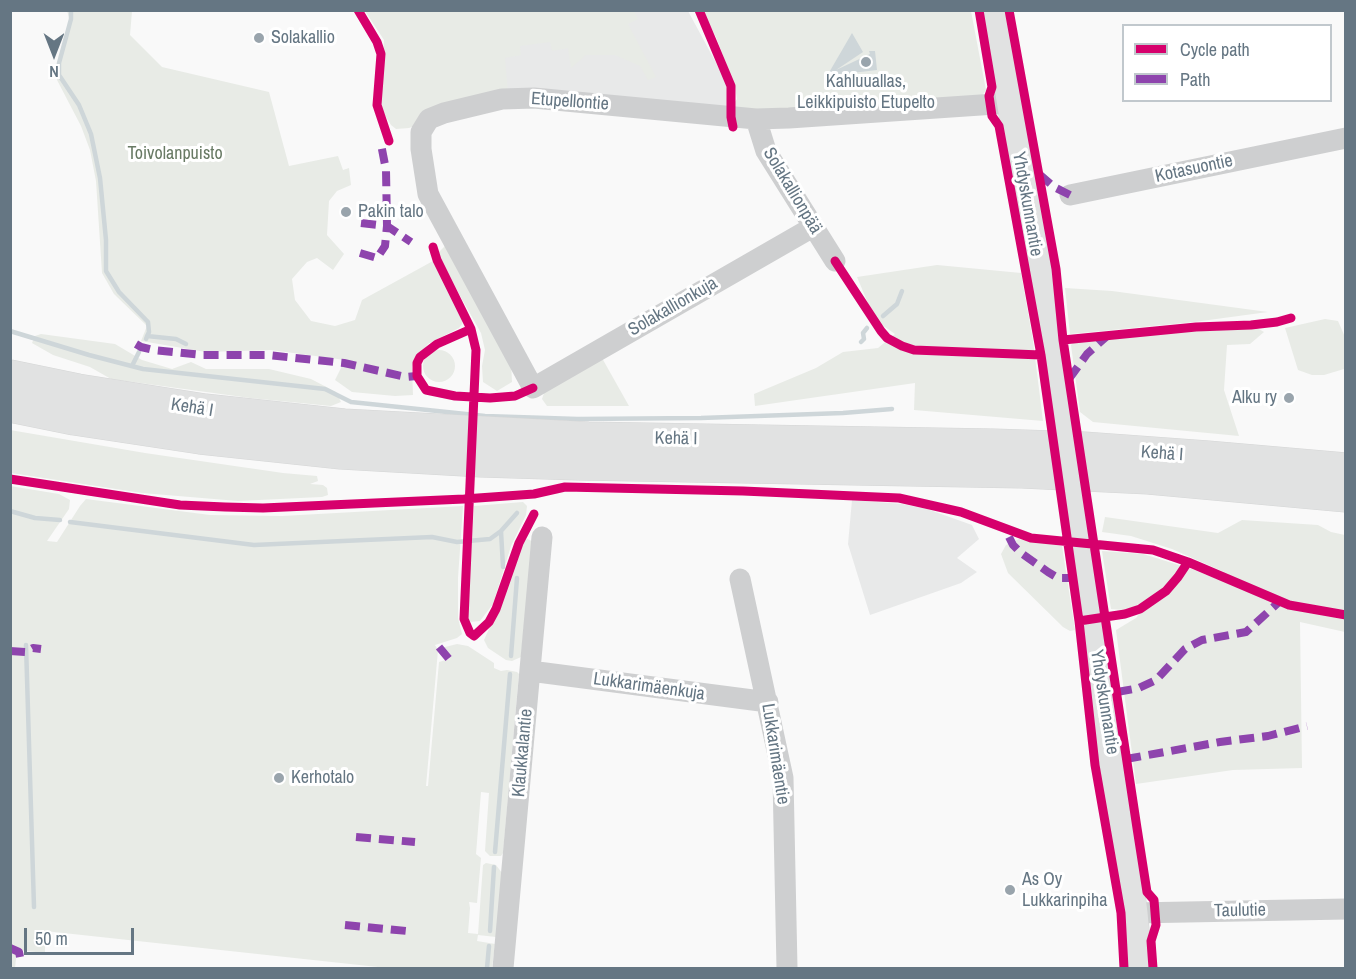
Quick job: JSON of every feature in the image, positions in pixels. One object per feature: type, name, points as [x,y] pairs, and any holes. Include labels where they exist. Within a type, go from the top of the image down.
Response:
[{"type":"highway","name":"Kehä I","points":[[10,376],[78,390],[205,410],[344,425],[588,438],[1084,448],[1346,469]]},
{"type":"highway","name":"Kehä I","points":[[10,406],[74,419],[200,438],[341,453],[578,464],[1022,471],[1148,478],[1346,496]]},
{"type":"main road","name":"Yhdyskunnantie","points":[[995,10],[1059,392],[1134,913],[1139,969]]},
{"type":"street","name":"Etupellontie","points":[[533,388],[428,195],[421,149],[421,132],[429,119],[436,115],[502,99],[534,98],[756,119],[1010,103]]},
{"type":"street","name":"Solakallionpää","points":[[756,119],[766,151],[835,261]]},
{"type":"street","name":"Kotasuontie","points":[[1070,195],[1346,138]]},
{"type":"street","name":"Solakallionkuja","points":[[533,388],[813,227]]},
{"type":"street","name":"Klaukkalantie","points":[[503,969],[542,537]]},
{"type":"street","name":"Lukkarimäentie","points":[[740,579],[783,778],[787,969]]},
{"type":"street","name":"Lukkarimäenkuja","points":[[531,671],[768,702]]},
{"type":"street","name":"Taulutie","points":[[1134,913],[1346,909]]},
{"type":"shaded area","points":[[486,10],[688,11],[728,85],[729,110],[508,93]]},
{"type":"shaded area","name":"Kahluuallas, Leikkipuisto Etupelto","points":[[852,33],[863,52],[836,70],[870,54],[869,51],[875,51],[877,70],[827,76]]},
{"type":"shaded area","points":[[852,500],[902,504],[927,509],[972,525],[979,539],[957,558],[977,572],[961,583],[870,615],[848,544]]},
{"type":"green space","name":"Toivolanpuisto","points":[[67,11],[132,11],[130,35],[162,67],[269,92],[289,166],[338,156],[343,170],[349,168],[351,185],[337,191],[329,201],[327,235],[344,254],[333,270],[317,258],[307,262],[292,279],[295,300],[311,321],[335,326],[355,320],[362,300],[433,261],[463,318],[459,328],[428,344],[417,357],[412,367],[413,395],[395,396],[352,392],[335,380],[345,360],[271,350],[206,352],[141,341],[147,326],[114,294],[102,273],[96,181],[90,150],[81,126],[57,80],[70,20]]},
{"type":"green space","points":[[365,11],[634,11],[638,19],[628,24],[656,77],[648,80],[640,66],[615,55],[586,55],[571,68],[568,48],[552,51],[550,42],[520,46],[521,55],[505,58],[508,93],[409,128],[396,129],[384,114],[381,103],[384,40]]},
{"type":"green space","points":[[702,11],[971,11],[986,90],[981,97],[777,110],[731,108],[737,99],[735,87],[716,37]]},
{"type":"green space","points":[[447,244],[511,361],[512,382],[497,391],[483,382],[482,366],[485,350],[481,333],[440,260],[439,252]]},
{"type":"green space","points":[[937,265],[1021,273],[1033,341],[1043,421],[914,410],[915,383],[755,406],[754,394],[816,368],[843,352],[878,348],[895,334],[875,320],[857,277]]},
{"type":"green space","points":[[1065,288],[1112,291],[1268,312],[1070,334]]},
{"type":"green space","points":[[1325,319],[1338,321],[1345,337],[1345,371],[1344,369],[1324,375],[1312,375],[1298,370],[1285,328]]},
{"type":"green space","points":[[1257,328],[1264,332],[1250,344],[1227,345],[1224,390],[1239,436],[1093,422],[1080,412],[1071,345],[1073,343],[1166,333]]},
{"type":"green space","points":[[41,334],[115,344],[142,360],[172,369],[191,362],[206,369],[269,369],[311,379],[336,392],[341,402],[331,406],[250,398],[111,379],[90,367],[53,355],[32,343],[35,336]]},
{"type":"green space","points":[[439,350],[450,355],[455,366],[450,377],[439,382],[428,377],[423,366],[428,355]]},
{"type":"green space","points":[[602,358],[629,406],[547,406],[542,399],[545,390]]},
{"type":"green space","points":[[10,430],[145,453],[317,476],[318,481],[310,484],[323,485],[327,488],[328,495],[238,501],[142,493],[11,473]]},
{"type":"green space","points":[[10,486],[59,494],[70,500],[69,509],[47,541],[57,542],[86,499],[210,515],[282,516],[463,506],[458,578],[458,618],[462,634],[457,638],[435,645],[438,650],[426,786],[428,786],[439,662],[449,659],[441,648],[457,644],[468,646],[494,663],[494,668],[519,674],[503,853],[501,856],[490,856],[485,851],[489,793],[481,792],[476,854],[481,858],[477,903],[469,902],[468,933],[478,934],[483,865],[486,863],[496,865],[502,873],[496,937],[478,935],[477,941],[495,944],[492,968],[387,968],[45,931],[45,953],[17,950],[15,968],[11,968]]},
{"type":"green space","points":[[523,502],[527,506],[526,515],[511,546],[493,604],[480,621],[470,622],[467,617],[474,506]]},
{"type":"green space","points":[[1105,517],[1218,533],[1242,520],[1318,525],[1331,532],[1345,535],[1345,632],[1300,622],[1302,768],[1233,770],[1136,784],[1116,630],[1136,618],[1152,598],[1126,610],[1111,609],[1102,551],[1143,554],[1217,579],[1224,572],[1172,549],[1131,536],[1102,532]]},
{"type":"green space","points":[[527,539],[532,541],[521,657],[512,661],[506,660],[488,648],[484,640],[501,602],[518,551]]},
{"type":"green space","points":[[1019,539],[1062,546],[1075,630],[1070,631],[1063,627],[1008,573],[1001,554],[1006,545]]},
{"type":"waterway","points":[[71,10],[71,19],[59,63],[59,75],[79,105],[91,134],[100,178],[106,240],[106,271],[119,292],[148,322],[149,332],[146,339]]},
{"type":"waterway","points":[[883,316],[897,304],[902,291]]},
{"type":"waterway","points":[[861,342],[867,328]]},
{"type":"waterway","points":[[10,331],[143,369],[325,389],[351,402],[485,416],[578,419],[701,418],[892,409]]},
{"type":"waterway","points":[[147,336],[176,339],[186,344]]},
{"type":"waterway","points":[[132,366],[139,352]]},
{"type":"waterway","points":[[10,511],[35,518],[60,520]]},
{"type":"waterway","points":[[70,522],[254,545],[432,537],[457,542],[490,539],[501,531],[517,513]]},
{"type":"waterway","points":[[501,531],[503,567]]},
{"type":"waterway","points":[[511,656],[517,578]]},
{"type":"waterway","points":[[26,645],[34,907]]},
{"type":"waterway","points":[[495,852],[510,674]]},
{"type":"waterway","points":[[490,931],[494,867]]},
{"type":"waterway","points":[[487,968],[489,946]]},
{"type":"marked path","points":[[360,253],[377,258],[385,246],[386,170],[381,144]]},
{"type":"marked path","points":[[1039,174],[1054,187],[1070,195]]},
{"type":"marked path","points":[[361,223],[387,226],[411,242]]},
{"type":"marked path","points":[[1069,379],[1087,354],[1106,337]]},
{"type":"marked path","points":[[136,344],[154,350],[202,355],[267,355],[344,363],[406,377],[417,376]]},
{"type":"marked path","points":[[1009,537],[1021,553],[1048,572],[1058,578],[1073,578]]},
{"type":"marked path","points":[[1117,692],[1139,688],[1156,680],[1185,649],[1202,640],[1246,632],[1280,601]]},
{"type":"marked path","points":[[439,647],[449,659]]},
{"type":"marked path","points":[[10,651],[26,652],[33,648],[41,649]]},
{"type":"marked path","points":[[1126,759],[1268,736],[1307,726]]},
{"type":"marked path","points":[[356,837],[415,842]]},
{"type":"marked path","points":[[345,925],[407,931]]},
{"type":"marked path","points":[[10,948],[19,952],[20,957]]},
{"type":"cycle path","points":[[358,10],[377,42],[381,54],[377,105],[389,141]]},
{"type":"cycle path","points":[[699,10],[731,86],[733,127]]},
{"type":"cycle path","points":[[979,10],[992,87],[989,96],[992,116],[999,126],[1041,355],[1079,621],[1095,765],[1121,913],[1124,968]]},
{"type":"cycle path","points":[[1009,10],[1056,269],[1063,340],[1147,892],[1154,900],[1156,925],[1151,941],[1153,968]]},
{"type":"cycle path","points":[[433,247],[437,260],[471,329],[476,350],[464,619],[470,633],[474,636],[489,622],[496,609],[519,543],[534,514]]},
{"type":"cycle path","points":[[835,261],[881,331],[887,338],[902,346],[914,350],[1041,355]]},
{"type":"cycle path","points":[[1063,340],[1196,327],[1251,325],[1291,318]]},
{"type":"cycle path","points":[[471,329],[437,344],[420,357],[417,363],[417,376],[426,390],[455,396],[490,398],[515,396],[533,388]]},
{"type":"cycle path","points":[[10,479],[180,505],[263,508],[464,499],[534,494],[565,487],[743,491],[899,498],[961,512],[1031,538],[1153,550],[1188,562],[1289,605],[1346,615]]},
{"type":"cycle path","points":[[1079,621],[1125,614],[1140,609],[1166,591],[1188,562]]},
{"type":"place","name":"Solakallio","points":[[259,38]]},
{"type":"place","name":"Kahluuallas, Leikkipuisto Etupelto","points":[[866,62]]},
{"type":"place","name":"Pakin talo","points":[[346,212]]},
{"type":"place","name":"Alku ry","points":[[1289,398]]},
{"type":"place","name":"Kerhotalo","points":[[279,778]]},
{"type":"place","name":"As Oy Lukkarinpiha","points":[[1010,890]]}]
